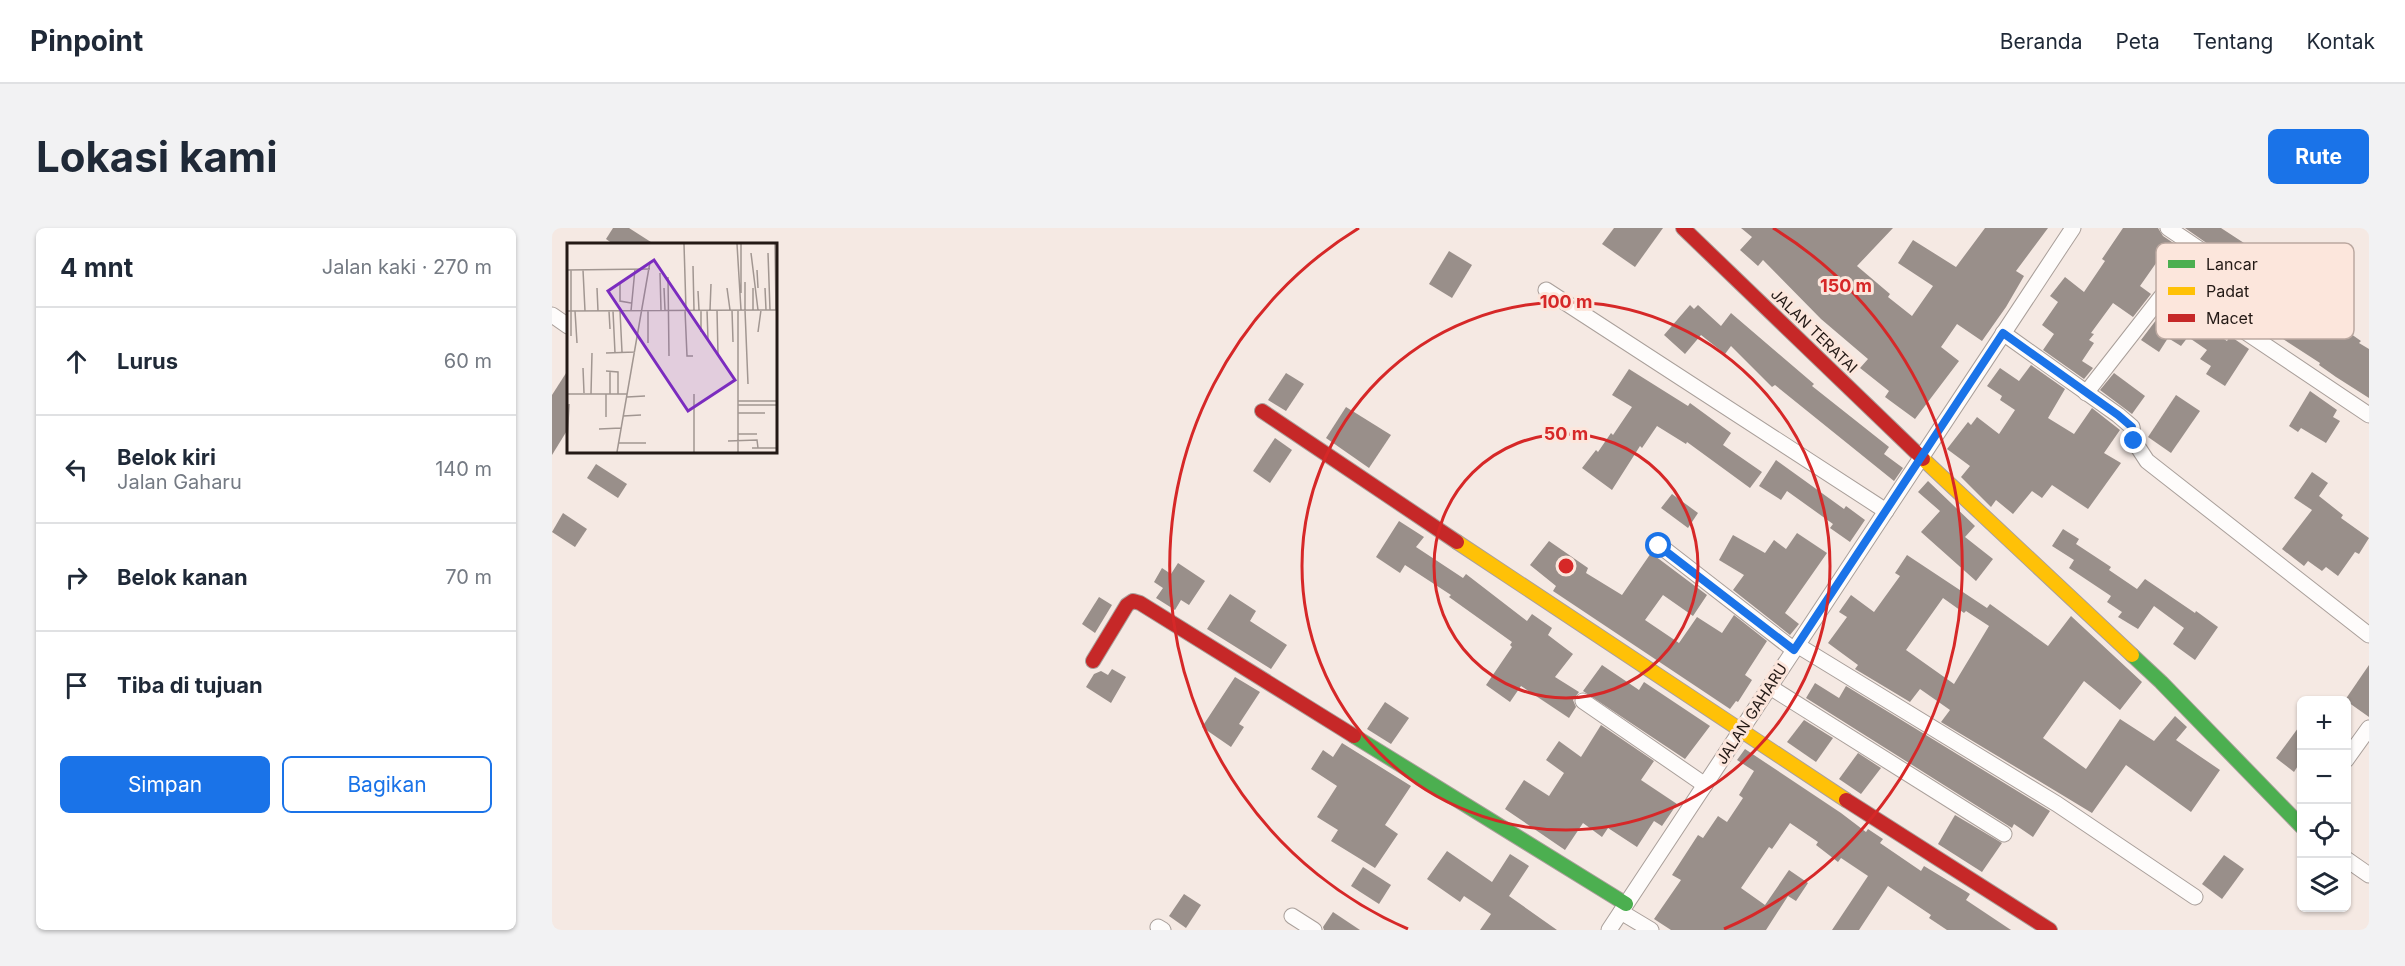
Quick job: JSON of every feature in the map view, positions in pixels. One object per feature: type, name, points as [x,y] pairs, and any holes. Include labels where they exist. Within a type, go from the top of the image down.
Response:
[{"type":"street","name":"JALAN TERATAI","points":[[1683,228],[2041,572],[2161,682],[2297,822]]},
{"type":"street","name":"JALAN GAHARU","points":[[1609,930],[2073,228]]},
{"type":"street","points":[[2168,228],[2190,243]]},
{"type":"street","points":[[1546,290],[1886,511]]},
{"type":"street","points":[[2086,393],[2156,303]]},
{"type":"street","points":[[552,315],[567,325]]},
{"type":"street","points":[[2003,333],[2132,427],[2134,441],[2148,461],[2369,635]]},
{"type":"street","points":[[2258,339],[2369,415]]},
{"type":"street","points":[[1262,411],[1740,732],[1883,826],[2050,930]]},
{"type":"street","points":[[1659,546],[1796,648],[2056,804],[2195,897]]},
{"type":"street","points":[[1093,661],[1127,605],[1133,601],[1140,603],[1624,908],[1651,930]]},
{"type":"street","points":[[1770,687],[2004,834]]},
{"type":"street","points":[[1583,701],[1705,785]]},
{"type":"street","points":[[2351,753],[2369,728]]},
{"type":"street","points":[[2351,863],[2369,875]]},
{"type":"street","points":[[1292,916],[1314,930]]},
{"type":"building","points":[[613,228],[629,228],[652,243],[612,243],[606,239]]},
{"type":"building","points":[[1614,228],[1663,228],[1635,267],[1602,244]]},
{"type":"building","points":[[1741,228],[1893,228],[1857,266],[1890,294],[1888,297],[1912,316],[1933,286],[1898,263],[1913,240],[1956,267],[1985,228],[2048,228],[2016,271],[2024,276],[1982,341],[1957,324],[1941,347],[1959,361],[1915,419],[1885,397],[1889,391],[1860,368],[1868,359],[1821,319],[1763,260],[1758,266],[1740,250],[1752,237]]},
{"type":"building","points":[[2123,228],[2158,228],[2163,236],[2173,243],[2156,243],[2156,263],[2140,286],[2151,294],[2133,317],[2113,303],[2091,333],[2094,334],[2089,340],[2094,343],[2082,361],[2093,368],[2084,379],[2043,350],[2054,334],[2042,325],[2058,302],[2050,296],[2065,277],[2084,292],[2105,261],[2102,259]]},
{"type":"building","points":[[2185,228],[2221,228],[2244,243],[2207,243]]},
{"type":"building","points":[[1449,251],[1472,265],[1452,298],[1429,284]]},
{"type":"building","points":[[1690,305],[1694,309],[1698,305],[1721,326],[1731,313],[1814,384],[1812,386],[1889,447],[1884,454],[1903,468],[1894,481],[1775,385],[1772,387],[1731,346],[1725,354],[1701,335],[1685,354],[1664,335]]},
{"type":"building","points":[[2156,320],[2156,339],[2167,339],[2159,352],[2141,340]]},
{"type":"building","points":[[2354,336],[2361,341],[2359,343],[2369,349],[2369,398],[2319,365],[2320,363],[2283,339],[2354,339]]},
{"type":"building","points":[[2170,339],[2186,339],[2181,346]]},
{"type":"building","points":[[2191,339],[2224,339],[2227,341],[2234,339],[2249,349],[2225,386],[2206,374],[2211,366],[2200,359],[2207,350]]},
{"type":"building","points":[[2031,365],[2065,389],[2048,418],[2074,434],[2092,408],[2120,430],[2104,453],[2121,463],[2088,509],[2052,485],[2042,498],[2032,491],[2013,514],[1996,500],[1991,507],[1961,477],[1970,466],[1947,449],[1968,422],[1971,425],[1977,417],[1999,434],[2015,410],[2000,400],[2002,396],[1987,386],[2000,368],[2019,381]]},
{"type":"building","points":[[1629,369],[1688,406],[1690,403],[1731,433],[1723,445],[1762,472],[1750,488],[1687,442],[1686,444],[1657,426],[1642,448],[1640,446],[1612,490],[1582,468],[1596,450],[1598,452],[1611,433],[1613,435],[1632,407],[1612,395]]},
{"type":"building","points":[[567,372],[567,431],[552,455],[552,395]]},
{"type":"building","points":[[1286,373],[1304,384],[1286,411],[1268,400]]},
{"type":"building","points":[[2114,373],[2145,396],[2132,414],[2100,390]]},
{"type":"building","points":[[2310,391],[2337,410],[2333,417],[2340,421],[2326,443],[2301,428],[2298,432],[2289,426]]},
{"type":"building","points":[[2176,395],[2200,411],[2171,453],[2148,437]]},
{"type":"building","points":[[1346,407],[1391,435],[1369,468],[1326,438]]},
{"type":"building","points":[[1275,438],[1292,450],[1270,483],[1253,471]]},
{"type":"building","points":[[1776,460],[1844,509],[1846,506],[1865,520],[1850,542],[1830,528],[1833,524],[1787,491],[1781,500],[1759,486]]},
{"type":"building","points":[[596,464],[627,484],[618,498],[587,478]]},
{"type":"building","points":[[2312,472],[2328,483],[2319,496],[2343,515],[2341,518],[2369,538],[2359,554],[2355,552],[2338,576],[2326,567],[2322,571],[2308,561],[2304,566],[2282,549],[2312,510],[2294,498]]},
{"type":"building","points":[[1928,481],[1975,526],[1965,537],[1993,559],[1976,581],[1921,532],[1940,511],[1918,492]]},
{"type":"building","points":[[1672,494],[1698,513],[1688,528],[1661,508]]},
{"type":"building","points":[[563,513],[587,529],[575,547],[552,532]]},
{"type":"building","points":[[1399,521],[1424,537],[1416,547],[1463,578],[1466,574],[1527,621],[1532,614],[1552,628],[1548,635],[1573,654],[1555,677],[1579,692],[1573,700],[1576,707],[1569,718],[1521,686],[1510,702],[1486,685],[1512,647],[1510,645],[1512,642],[1449,597],[1451,595],[1405,565],[1400,573],[1376,557]]},
{"type":"building","points":[[2063,529],[2079,539],[2076,544],[2111,567],[2109,570],[2137,589],[2145,579],[2218,627],[2195,660],[2173,644],[2184,628],[2154,606],[2138,629],[2118,617],[2122,612],[2107,602],[2111,596],[2069,568],[2074,560],[2052,546]]},
{"type":"building","points":[[1797,533],[1827,553],[1785,613],[1799,624],[1790,635],[1733,590],[1744,575],[1719,560],[1733,535],[1765,553],[1774,540],[1786,549]]},
{"type":"building","points":[[1549,541],[1588,568],[1586,573],[1622,595],[1651,553],[1707,595],[1693,616],[1663,595],[1645,620],[1679,643],[1697,617],[1722,633],[1734,615],[1767,641],[1745,675],[1752,680],[1738,702],[1736,701],[1730,709],[1553,591],[1556,586],[1530,565]]},
{"type":"building","points":[[1907,555],[1987,608],[1990,604],[2048,646],[2071,616],[2142,682],[2120,710],[2084,681],[2043,738],[2086,769],[2120,719],[2154,741],[2175,716],[2187,727],[2176,740],[2220,770],[2191,812],[2126,765],[2092,813],[1941,722],[1950,710],[1920,689],[1910,702],[1855,669],[1858,665],[1828,643],[1847,617],[1839,612],[1851,595],[1874,612],[1900,576],[1895,573]],"holes":[[[1943,598],[1964,613],[1966,611],[1989,626],[1954,684],[1906,650]]]},
{"type":"building","points":[[1178,563],[1205,581],[1189,605],[1181,600],[1175,610],[1156,598],[1163,588],[1154,582],[1162,568],[1171,574]]},
{"type":"building","points":[[1230,594],[1256,611],[1250,621],[1287,645],[1271,669],[1207,629]]},
{"type":"building","points":[[1099,597],[1112,605],[1095,633],[1082,624]]},
{"type":"building","points":[[1602,665],[1639,690],[1644,682],[1710,726],[1685,759],[1583,691]]},
{"type":"building","points":[[2369,665],[2369,717],[2351,704],[2351,696],[2348,696]]},
{"type":"building","points":[[1112,669],[1126,677],[1111,703],[1086,687],[1094,674],[1101,671],[1108,675]]},
{"type":"building","points":[[1235,677],[1260,692],[1239,724],[1244,727],[1231,747],[1202,727]]},
{"type":"building","points":[[1815,683],[1839,698],[1846,686],[2050,811],[2033,837],[2014,824],[2012,828],[1806,698]]},
{"type":"building","points":[[1385,702],[1409,718],[1391,744],[1367,729]]},
{"type":"building","points":[[1804,720],[1833,738],[1816,762],[1787,742]]},
{"type":"building","points":[[1601,725],[1654,761],[1641,780],[1677,804],[1662,826],[1654,821],[1637,847],[1608,828],[1602,837],[1583,823],[1565,850],[1505,809],[1524,780],[1549,796],[1564,773],[1546,760],[1559,741],[1581,757]]},
{"type":"building","points":[[2297,729],[2297,767],[2294,772],[2276,758]]},
{"type":"building","points":[[1342,743],[1411,786],[1385,825],[1398,834],[1375,868],[1331,841],[1338,830],[1317,817],[1337,786],[1311,769],[1323,750],[1333,757]]},
{"type":"building","points":[[1745,749],[1866,832],[1868,829],[1883,839],[1880,843],[1921,871],[1924,866],[1970,894],[1966,900],[2011,930],[1947,930],[1929,918],[1931,915],[1888,886],[1859,930],[1832,930],[1868,876],[1841,858],[1838,862],[1816,845],[1818,842],[1790,823],[1772,849],[1769,847],[1741,888],[1765,905],[1789,870],[1808,883],[1796,901],[1788,896],[1766,930],[1671,930],[1654,919],[1681,880],[1672,875],[1698,835],[1703,838],[1718,816],[1727,822],[1743,798],[1739,795],[1754,771],[1737,760]]},
{"type":"building","points":[[1858,753],[1881,768],[1861,794],[1839,779]]},
{"type":"building","points":[[1955,815],[2002,843],[1982,872],[1938,844]]},
{"type":"building","points":[[1447,851],[1492,882],[1510,854],[1529,866],[1509,896],[1557,930],[1480,930],[1491,914],[1464,896],[1460,902],[1427,879]]},
{"type":"building","points":[[2224,855],[2244,869],[2222,899],[2202,884]]},
{"type":"building","points":[[1363,867],[1391,885],[1379,904],[1351,886]]},
{"type":"building","points":[[1184,894],[1201,905],[1186,928],[1169,916]]},
{"type":"building","points":[[1333,912],[1360,930],[1324,930],[1323,927]]},
{"type":"traffic: fast","points":[[2132,655],[2297,822]]},
{"type":"traffic: fast","points":[[1354,736],[1626,904]]},
{"type":"traffic: slow","points":[[1923,459],[2132,655]]},
{"type":"traffic: slow","points":[[1457,542],[1846,800]]},
{"type":"traffic: jam","points":[[1683,228],[1923,459]]},
{"type":"traffic: jam","points":[[1262,411],[1457,542]]},
{"type":"traffic: jam","points":[[1093,661],[1127,605],[1133,601],[1140,603],[1354,736]]},
{"type":"traffic: jam","points":[[1846,800],[2050,930]]},
{"type":"route","points":[[1659,546],[1794,650],[2003,333],[2118,415],[2132,427],[2134,441]]}]
